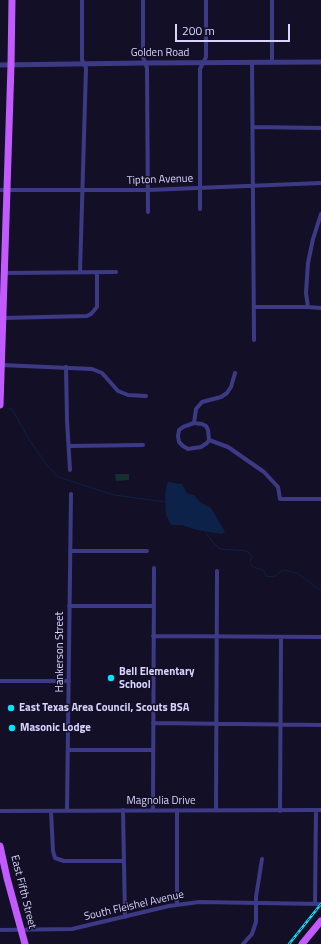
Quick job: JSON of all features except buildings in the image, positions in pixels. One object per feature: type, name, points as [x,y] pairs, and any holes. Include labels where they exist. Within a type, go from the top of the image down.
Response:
[{"type":"main road","points":[[0,405],[3,318],[2,297],[4,273],[4,190],[11,65],[12,0]]},
{"type":"main road","name":"East Fifth Street","points":[[0,846],[25,944]]},
{"type":"main road","points":[[302,944],[321,921]]},
{"type":"street","points":[[80,272],[81,191],[86,68],[82,60],[82,0]]},
{"type":"street","points":[[143,0],[143,57],[147,68],[148,212]]},
{"type":"street","points":[[200,209],[200,68],[206,58],[206,0]]},
{"type":"street","points":[[272,0],[272,62]]},
{"type":"street","points":[[252,62],[254,340]]},
{"type":"street","name":"Golden Road","points":[[0,65],[321,62]]},
{"type":"street","points":[[253,128],[321,128]]},
{"type":"street","name":"Tipton Avenue","points":[[4,190],[148,190],[321,183]]},
{"type":"street","points":[[308,307],[306,293],[308,263],[313,238],[321,214]]},
{"type":"street","points":[[3,318],[83,317],[91,314],[97,307],[97,272]]},
{"type":"street","points":[[4,273],[116,272]]},
{"type":"street","points":[[254,307],[321,308]]},
{"type":"street","points":[[1,365],[92,368],[102,373],[118,392],[128,395],[146,396]]},
{"type":"street","points":[[66,367],[70,470]]},
{"type":"street","points":[[194,423],[195,412],[198,405],[206,400],[221,397],[227,393],[235,373]]},
{"type":"street","points":[[194,423],[206,426],[209,440],[205,445],[198,448],[188,448],[183,446],[178,439],[179,430],[194,423]]},
{"type":"street","points":[[209,440],[228,447],[264,472],[278,487],[280,499],[321,499]]},
{"type":"street","points":[[69,446],[143,445]]},
{"type":"street","name":"Hankerson Street","points":[[66,810],[69,681],[70,494]]},
{"type":"street","points":[[70,551],[147,551]]},
{"type":"street","points":[[152,810],[154,568]]},
{"type":"street","points":[[216,810],[217,571]]},
{"type":"street","points":[[69,606],[154,606]]},
{"type":"street","points":[[153,636],[321,637]]},
{"type":"street","points":[[280,810],[281,637]]},
{"type":"street","points":[[0,681],[69,681]]},
{"type":"street","points":[[153,723],[321,725]]},
{"type":"street","points":[[68,750],[152,750]]},
{"type":"street","points":[[123,810],[125,917]]},
{"type":"street","points":[[177,810],[177,904]]},
{"type":"street","points":[[314,903],[316,810]]},
{"type":"street","name":"Magnolia Drive","points":[[0,811],[321,810]]},
{"type":"street","points":[[51,811],[53,851],[55,858],[64,861],[124,861]]},
{"type":"street","points":[[243,944],[252,934],[256,922],[256,902],[262,859]]},
{"type":"street","name":"South Fleishel Avenue","points":[[0,930],[72,929],[177,904],[207,902],[256,902],[321,904]]},
{"type":"green space","points":[[115,474],[129,474],[129,480],[116,481]]},
{"type":"water","points":[[168,482],[182,484],[187,493],[194,495],[200,502],[211,508],[225,532],[222,534],[197,530],[182,525],[171,525],[166,515],[165,497]]},
{"type":"waterway","points":[[8,409],[12,409],[30,441],[47,465],[58,477],[114,495],[166,502]]},
{"type":"waterway","points":[[204,530],[220,549],[247,551],[252,556],[250,563],[253,567],[263,570],[267,577],[275,576],[283,570],[297,573],[321,591]]},
{"type":"railway","points":[[289,944],[321,904]]},
{"type":"place","name":"Bell Elementary School","points":[[111,678]]},
{"type":"place","name":"East Texas Area Council, Scouts BSA","points":[[11,708]]},
{"type":"place","name":"Masonic Lodge","points":[[12,728]]}]
